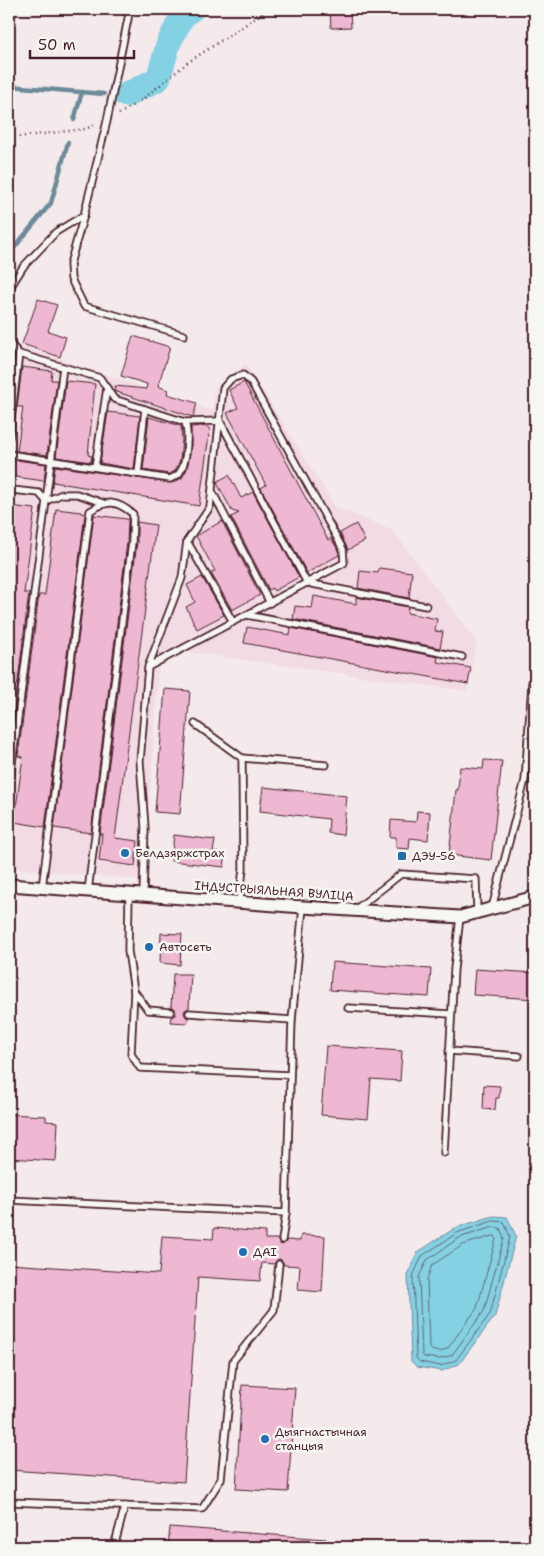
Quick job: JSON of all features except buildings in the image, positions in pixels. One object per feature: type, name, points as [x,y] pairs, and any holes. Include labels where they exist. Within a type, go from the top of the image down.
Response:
[{"type":"street","name":"ІНДУСТРЫЯЛЬНАЯ ВУЛІЦА","points":[[9,885],[239,903],[460,917],[535,897]]},
{"type":"lane","points":[[130,9],[107,121],[70,264],[72,278],[84,306],[184,335]]},
{"type":"lane","points":[[9,289],[22,267],[56,232],[84,215]]},
{"type":"lane","points":[[9,342],[20,354],[100,378],[114,399],[185,422],[220,422]]},
{"type":"lane","points":[[9,437],[20,354]]},
{"type":"lane","points":[[9,788],[63,367]]},
{"type":"lane","points":[[143,896],[145,828],[140,761],[148,667],[182,578],[187,541],[210,507],[223,388],[231,379],[243,375],[251,382],[343,549],[344,563],[148,667]]},
{"type":"lane","points":[[95,467],[107,388]]},
{"type":"lane","points":[[138,474],[145,409]]},
{"type":"lane","points":[[9,454],[170,479],[179,474],[184,464],[188,431],[185,422]]},
{"type":"lane","points":[[220,422],[307,582]]},
{"type":"lane","points":[[9,491],[39,493],[46,501]]},
{"type":"lane","points":[[212,491],[270,603]]},
{"type":"lane","points":[[46,501],[62,494],[77,494],[103,503],[121,504],[133,514],[132,542],[88,891]]},
{"type":"lane","points":[[42,888],[90,511],[103,503]]},
{"type":"lane","points":[[187,541],[233,622]]},
{"type":"lane","points":[[307,582],[426,606]]},
{"type":"lane","points":[[247,615],[462,657]]},
{"type":"lane","points":[[492,908],[526,780],[532,682]]},
{"type":"lane","points":[[195,724],[242,758],[326,765]]},
{"type":"lane","points":[[527,757],[535,758]]},
{"type":"lane","points":[[239,903],[244,869],[242,758]]},
{"type":"lane","points":[[354,910],[401,874],[476,879],[477,912]]},
{"type":"lane","points":[[129,895],[128,952],[134,991],[131,1054],[140,1068],[290,1075]]},
{"type":"lane","points":[[282,1240],[286,1212],[292,1020],[303,907]]},
{"type":"lane","points":[[444,1153],[454,969],[460,917]]},
{"type":"lane","points":[[134,991],[148,1010],[171,1012]]},
{"type":"lane","points":[[348,1008],[451,1014]]},
{"type":"lane","points":[[189,1013],[292,1020]]},
{"type":"lane","points":[[449,1051],[519,1056]]},
{"type":"lane","points":[[9,1200],[286,1212]]},
{"type":"lane","points":[[9,1502],[202,1508],[221,1479],[234,1361],[274,1310],[279,1264]]},
{"type":"lane","points":[[114,1547],[126,1506]]},
{"type":"path","points":[[9,138],[86,129],[107,121],[143,99],[187,63],[267,9]]},
{"type":"shaded area","points":[[9,342],[213,411],[215,388],[246,364],[335,506],[393,531],[477,642],[467,691],[180,651],[159,662],[144,880],[9,868]]},
{"type":"water","points":[[493,1216],[507,1217],[516,1236],[495,1316],[459,1364],[442,1371],[417,1367],[411,1361],[408,1275],[418,1252],[455,1228]]},
{"type":"waterway","points":[[126,95],[158,79],[169,42],[182,17],[192,9]]},
{"type":"waterway","points":[[9,86],[104,94]]},
{"type":"waterway","points":[[74,120],[82,92]]},
{"type":"waterway","points":[[9,254],[51,203],[68,142]]},
{"type":"place","name":"Белдзяржстрах","points":[[125,853]]},
{"type":"place","name":"ДЭУ-56","points":[[402,856]]},
{"type":"place","name":"Автосеть","points":[[149,947]]},
{"type":"place","name":"ДАІ","points":[[243,1252]]},
{"type":"place","name":"Дыягнастычная станцыя","points":[[265,1439]]}]
